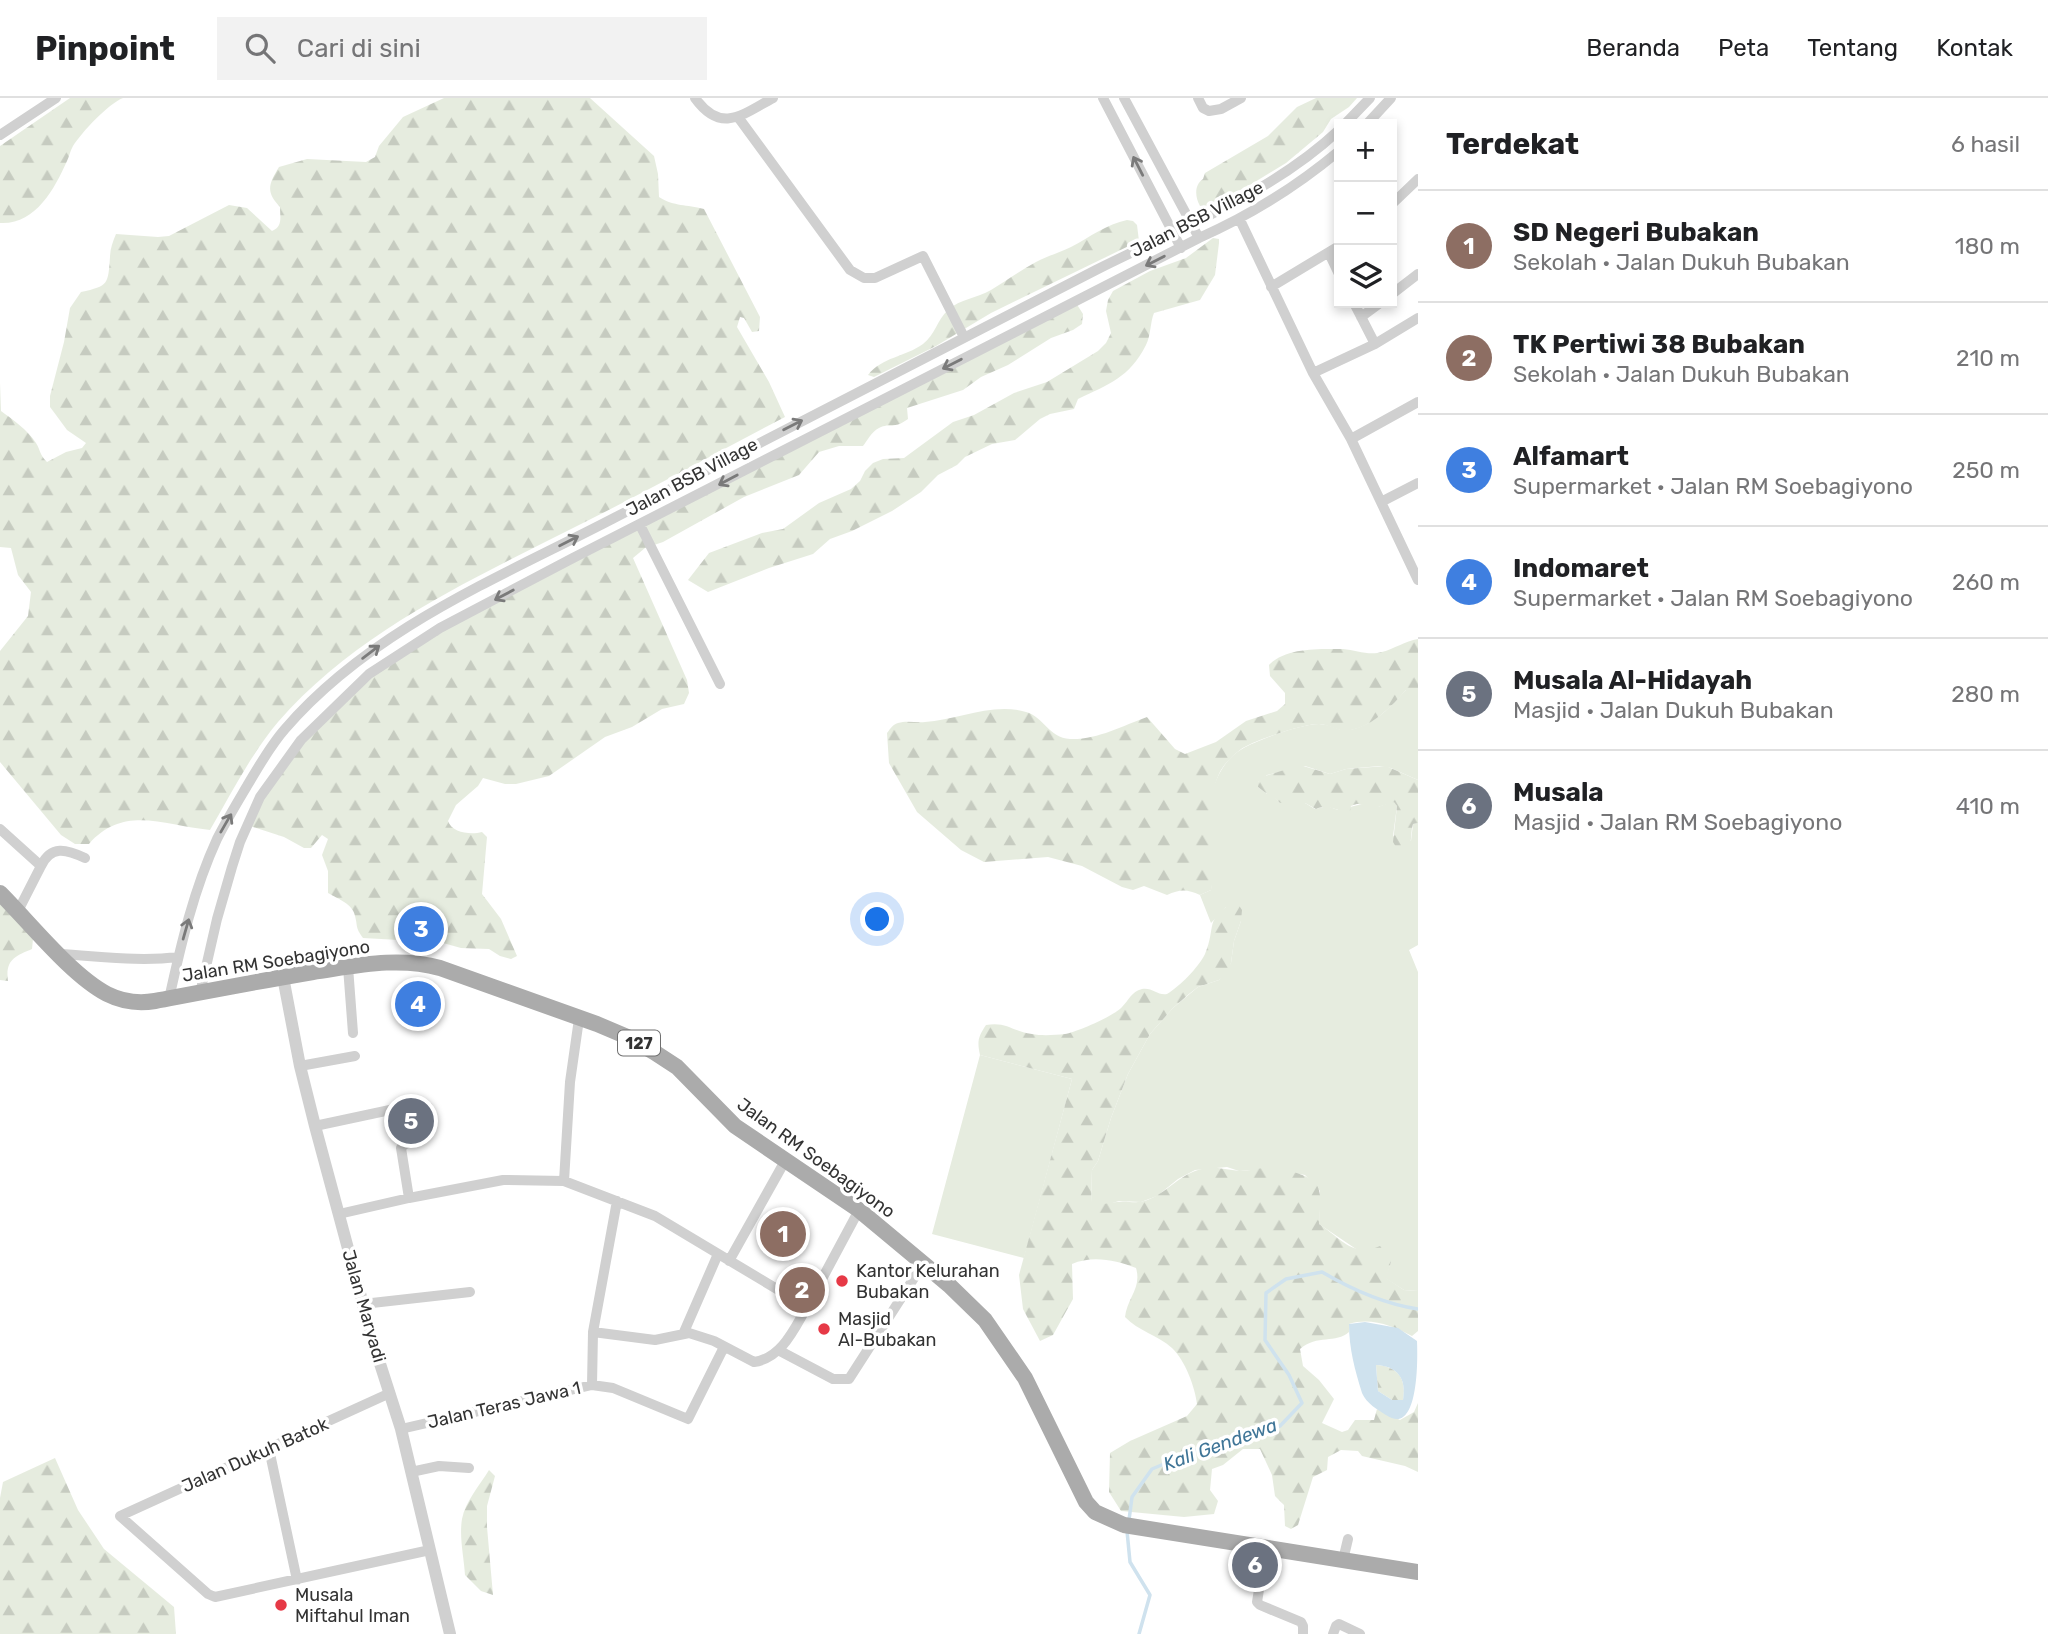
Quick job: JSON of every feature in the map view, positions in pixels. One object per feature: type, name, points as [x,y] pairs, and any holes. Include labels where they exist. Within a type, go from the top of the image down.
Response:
[{"type":"main road","name":"Jalan RM Soebagiyono","points":[[0,893],[59,954],[97,988],[109,995],[141,1003],[283,977],[396,961],[427,964],[630,1038],[677,1067],[735,1126],[859,1210],[949,1285],[985,1320],[1014,1358],[1086,1503],[1095,1513],[1124,1525],[1418,1572]]},
{"type":"street","points":[[0,135],[56,98]]},
{"type":"street","points":[[695,98],[705,112],[720,119],[738,117],[773,98]]},
{"type":"street","points":[[1103,98],[1181,248]]},
{"type":"street","points":[[1124,98],[1199,238]]},
{"type":"street","points":[[1198,98],[1203,108],[1209,111],[1241,98]]},
{"type":"street","points":[[1350,119],[1370,98]]},
{"type":"street","points":[[1372,119],[1391,98]]},
{"type":"street","points":[[738,117],[850,270],[864,278],[875,278],[923,256],[964,337]]},
{"type":"street","name":"Jalan BSB Village","points":[[169,999],[178,957],[208,861],[219,835],[266,755],[285,729],[307,706],[375,648],[484,584],[964,337],[1191,224],[1286,172],[1334,134]]},
{"type":"street","points":[[200,993],[217,919],[240,842],[260,797],[301,740],[369,674],[440,628],[1199,238],[1240,220],[1302,182],[1334,155]]},
{"type":"street","points":[[1397,200],[1417,182]]},
{"type":"street","points":[[1159,206],[1176,196]]},
{"type":"street","points":[[1240,220],[1313,373],[1351,439],[1415,565],[1418,580]]},
{"type":"street","points":[[1271,287],[1334,250]]},
{"type":"street","points":[[1329,253],[1334,264]]},
{"type":"street","points":[[1397,290],[1418,274]]},
{"type":"street","points":[[1356,308],[1375,344]]},
{"type":"street","points":[[1361,317],[1373,308]]},
{"type":"street","points":[[1313,373],[1375,344],[1418,318]]},
{"type":"street","points":[[1351,439],[1418,402]]},
{"type":"street","points":[[1381,502],[1418,483]]},
{"type":"street","points":[[640,525],[720,684]]},
{"type":"street","points":[[0,829],[41,866]]},
{"type":"street","points":[[18,911],[47,855],[53,852],[74,853],[85,858]]},
{"type":"street","points":[[59,954],[111,960],[178,957]]},
{"type":"street","points":[[348,967],[353,1033]]},
{"type":"street","name":"Jalan Maryadi","points":[[283,977],[315,1126],[363,1304],[401,1429],[450,1634]]},
{"type":"street","points":[[565,1181],[570,1082],[579,1019]]},
{"type":"street","points":[[300,1066],[355,1056]]},
{"type":"street","points":[[315,1126],[418,1104],[428,1107],[429,1118],[415,1141],[401,1148],[409,1198]]},
{"type":"street","points":[[729,1261],[785,1161]]},
{"type":"street","points":[[339,1214],[503,1180],[565,1181],[655,1216],[807,1307]]},
{"type":"street","points":[[592,1385],[593,1332],[617,1201]]},
{"type":"street","points":[[593,1332],[655,1340],[684,1332],[754,1362],[763,1360],[780,1351],[859,1210]]},
{"type":"street","points":[[684,1332],[718,1254]]},
{"type":"street","points":[[780,1351],[833,1379],[849,1379],[923,1264]]},
{"type":"street","points":[[363,1304],[470,1292]]},
{"type":"street","name":"Jalan Teras Jawa 1","points":[[401,1429],[592,1385],[613,1388],[688,1419],[724,1347]]},
{"type":"street","name":"Jalan Dukuh Batok","points":[[297,1580],[215,1597],[208,1594],[120,1516],[390,1394]]},
{"type":"street","points":[[269,1450],[297,1580],[430,1550]]},
{"type":"street","points":[[411,1472],[439,1466],[468,1468]]},
{"type":"street","points":[[1343,1560],[1348,1539]]},
{"type":"street","points":[[1266,1547],[1257,1602],[1301,1622],[1303,1634]]},
{"type":"street","points":[[1336,1629],[1360,1634]]},
{"type":"green space","points":[[70,98],[123,98],[103,112],[77,140],[56,183],[42,204],[23,218],[0,223],[0,146]]},
{"type":"green space","points":[[444,98],[590,98],[654,156],[659,197],[676,204],[704,209],[760,317],[759,331],[752,332],[744,318],[740,317],[737,327],[769,382],[785,417],[420,608],[345,659],[310,689],[268,734],[210,830],[146,820],[131,821],[116,824],[89,844],[75,844],[61,835],[0,762],[0,651],[28,616],[31,592],[18,575],[11,548],[0,547],[0,383],[1,411],[29,434],[47,462],[66,452],[82,448],[86,443],[67,430],[50,407],[50,396],[70,308],[81,292],[97,288],[105,282],[116,234],[169,236],[229,205],[247,208],[272,231],[278,227],[280,221],[280,207],[272,197],[270,188],[279,167],[307,159],[366,162],[375,157],[379,146],[403,117]]},
{"type":"green space","points":[[1316,98],[1357,98],[1331,119],[1323,132],[1286,163],[1209,206],[1200,206],[1196,195],[1197,188],[1205,173],[1268,136],[1297,107]]},
{"type":"green space","points":[[1127,220],[1137,225],[1139,241],[991,313],[936,346],[874,377],[868,375],[880,364],[923,344],[944,314],[953,306],[991,290],[1040,260]]},
{"type":"green space","points":[[1213,238],[1219,239],[1215,275],[1200,300],[1154,313],[1148,341],[1133,365],[1117,379],[1078,399],[1074,409],[1050,414],[1015,440],[992,444],[965,457],[892,511],[830,539],[813,554],[708,592],[688,580],[709,553],[762,533],[783,529],[819,503],[851,489],[873,463],[883,459],[904,458],[953,422],[974,415],[1014,393],[1047,382],[1098,351],[1111,333],[1106,311],[1113,291],[1150,271],[1186,258]]},
{"type":"green space","points":[[1076,303],[1083,314],[1082,324],[1073,330],[1051,338],[963,390],[907,408],[908,419],[876,429],[863,446],[839,446],[819,452],[799,475],[744,497],[663,542],[645,548],[633,558],[687,680],[689,693],[684,704],[662,709],[632,727],[605,737],[549,776],[516,784],[483,778],[478,786],[456,805],[448,821],[458,831],[482,832],[487,837],[482,894],[501,919],[517,956],[511,959],[489,949],[461,948],[443,943],[442,918],[403,917],[399,940],[363,938],[351,908],[328,893],[328,871],[322,855],[328,839],[322,835],[311,848],[304,848],[284,837],[250,826],[273,784],[301,745],[351,693],[395,658],[441,631]]},
{"type":"green space","points":[[1418,639],[1418,690],[1406,690],[1374,720],[1347,731],[1320,724],[1291,729],[1246,746],[1225,764],[1214,788],[1212,802],[1214,861],[1211,890],[1200,895],[1184,890],[1167,895],[1144,886],[1133,890],[1082,866],[1048,857],[984,862],[961,850],[917,812],[889,763],[887,733],[896,724],[937,721],[1001,709],[1026,712],[1038,718],[1057,735],[1070,739],[1100,735],[1147,717],[1175,749],[1185,754],[1216,742],[1246,721],[1277,711],[1285,704],[1285,693],[1270,676],[1269,665],[1284,655],[1324,649],[1377,653]]},
{"type":"green space","points":[[1406,690],[1418,690],[1418,780],[1380,766],[1346,769],[1330,774],[1305,766],[1267,775],[1258,782],[1258,787],[1267,794],[1272,794],[1280,803],[1305,803],[1315,809],[1327,806],[1338,810],[1362,804],[1378,807],[1394,801],[1397,806],[1393,836],[1411,841],[1413,824],[1418,823],[1418,945],[1409,950],[1418,972],[1418,1291],[1404,1290],[1385,1278],[1391,1262],[1370,1251],[1359,1251],[1319,1224],[1320,1191],[1305,1175],[1273,1169],[1239,1171],[1227,1167],[1195,1170],[1178,1179],[1157,1196],[1141,1202],[1119,1201],[1102,1206],[1091,1203],[1092,1170],[1098,1161],[1128,1074],[1150,1034],[1173,1008],[1198,987],[1219,980],[1231,963],[1234,941],[1241,921],[1226,907],[1211,923],[1200,895],[1211,890],[1210,805],[1219,774],[1242,749],[1268,737],[1311,725],[1319,724],[1342,730],[1367,724],[1391,706]]},
{"type":"green space","points":[[1300,765],[1330,774],[1346,769],[1386,766],[1418,780],[1418,823],[1413,824],[1407,850],[1396,847],[1393,842],[1397,806],[1394,802],[1372,809],[1362,804],[1354,805],[1351,806],[1350,812],[1324,807],[1316,809],[1305,803],[1280,803],[1258,787],[1262,777]]},
{"type":"green space","points":[[0,901],[33,939],[32,949],[10,963],[8,981],[0,980]]},
{"type":"green space","points":[[1236,901],[1242,910],[1241,921],[1227,973],[1219,980],[1198,987],[1189,994],[1150,1034],[1128,1074],[1098,1161],[1092,1170],[1091,1202],[1101,1204],[1144,1201],[1188,1174],[1208,1168],[1242,1171],[1270,1168],[1291,1171],[1311,1179],[1318,1187],[1319,1224],[1354,1248],[1362,1250],[1380,1246],[1390,1256],[1386,1278],[1404,1290],[1418,1291],[1418,1331],[1412,1336],[1382,1324],[1357,1322],[1349,1324],[1349,1332],[1344,1336],[1306,1344],[1300,1349],[1303,1366],[1334,1399],[1322,1423],[1342,1432],[1348,1430],[1355,1420],[1374,1420],[1377,1409],[1400,1420],[1414,1412],[1418,1403],[1418,1472],[1405,1466],[1362,1456],[1358,1451],[1341,1450],[1328,1457],[1327,1470],[1313,1477],[1298,1525],[1291,1529],[1285,1526],[1284,1505],[1275,1496],[1272,1475],[1260,1449],[1243,1449],[1223,1465],[1212,1469],[1210,1490],[1218,1501],[1214,1514],[1184,1517],[1121,1511],[1109,1492],[1110,1453],[1130,1441],[1187,1416],[1197,1404],[1194,1390],[1189,1374],[1177,1353],[1125,1317],[1137,1281],[1136,1268],[1128,1265],[1096,1259],[1072,1264],[1073,1299],[1053,1335],[1040,1341],[1023,1309],[1019,1275],[1072,1079],[980,1055],[979,1046],[980,1036],[986,1025],[999,1024],[1036,1035],[1065,1034],[1111,1015],[1138,990],[1167,994],[1183,982],[1198,965],[1205,954],[1215,918]]},
{"type":"green space","points":[[980,1055],[1072,1079],[1024,1258],[932,1234]]},
{"type":"green space","points":[[1376,1365],[1390,1368],[1399,1375],[1403,1385],[1403,1400],[1392,1400],[1378,1391]]},
{"type":"green space","points":[[55,1458],[78,1510],[104,1549],[174,1607],[176,1634],[0,1634],[0,1498],[3,1482]]},
{"type":"green space","points":[[489,1470],[495,1476],[487,1506],[493,1595],[481,1591],[465,1575],[461,1533],[466,1506]]},
{"type":"water","points":[[1365,1322],[1398,1328],[1417,1341],[1414,1395],[1404,1416],[1397,1419],[1386,1415],[1364,1397],[1353,1359],[1349,1324]],"holes":[[[1376,1365],[1395,1371],[1402,1380],[1403,1400],[1392,1400],[1378,1391]]]},
{"type":"waterway","name":"Kali Gendewa","points":[[1129,1520],[1132,1497],[1152,1469],[1209,1445],[1280,1426],[1302,1403],[1289,1375],[1265,1340],[1266,1293],[1286,1279],[1322,1272],[1368,1295],[1418,1309]]},
{"type":"waterway","name":"Kali Gendewa","points":[[1127,1531],[1130,1562],[1150,1595],[1139,1634]]},
{"type":"place","name":"Alfamart","points":[[421,929]]},
{"type":"place","name":"Indomaret","points":[[418,1004]]},
{"type":"place","name":"Musala Al-Hidayah","points":[[411,1121]]},
{"type":"place","name":"SD Negeri Bubakan","points":[[783,1234]]},
{"type":"place","name":"Kantor Kelurahan Bubakan","points":[[842,1281]]},
{"type":"place","name":"TK Pertiwi 38 Bubakan","points":[[802,1290]]},
{"type":"place","name":"Masjid Al-Bubakan","points":[[824,1329]]},
{"type":"place","name":"Musala","points":[[1255,1565]]},
{"type":"place","name":"Musala Miftahul Iman","points":[[281,1605]]}]
